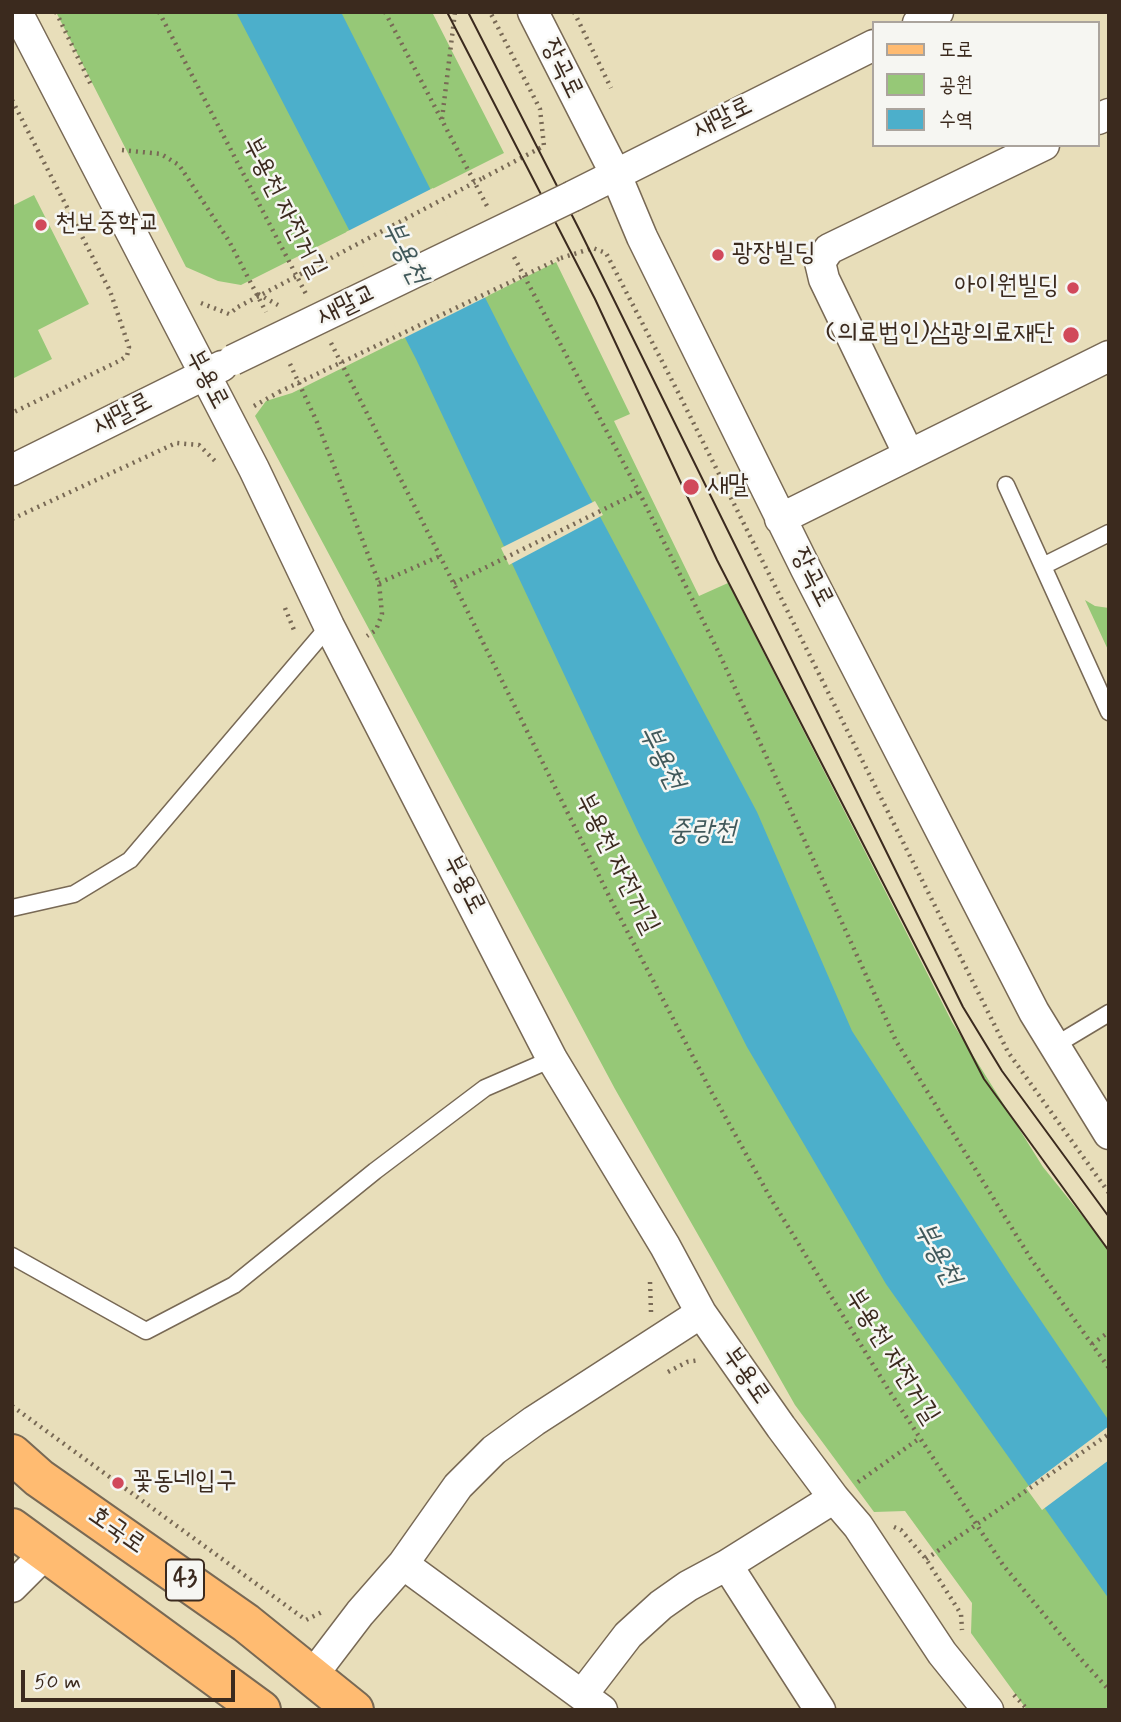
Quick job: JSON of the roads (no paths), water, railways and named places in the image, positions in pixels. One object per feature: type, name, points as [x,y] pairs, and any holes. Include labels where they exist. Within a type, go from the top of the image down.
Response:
[{"type":"main road","name":"호국로","points":[[12,1454],[39,1478],[246,1623],[354,1710]]},
{"type":"main road","name":"43","points":[[12,1528],[238,1703]]},
{"type":"street","name":"부용로","points":[[17,12],[254,469],[336,639],[552,1059],[665,1246],[701,1313],[841,1493],[858,1526],[942,1653],[988,1710]]},
{"type":"street","name":"장곡로","points":[[533,12],[616,176],[642,237],[780,519],[1054,1046],[1109,1134]]},
{"type":"street","points":[[922,21],[938,12]]},
{"type":"street","name":"새말로","points":[[573,196],[872,46]]},
{"type":"street","points":[[909,455],[824,279],[820,262],[829,248],[1040,147]]},
{"type":"street","name":"새말교","points":[[233,360],[573,196]]},
{"type":"street","points":[[780,519],[1109,356]]},
{"type":"street","name":"새말로","points":[[12,470],[233,360]]},
{"type":"street","points":[[312,1676],[360,1613],[403,1564],[458,1486],[494,1450],[534,1421],[701,1313]]},
{"type":"street","points":[[403,1564],[592,1702],[628,1635],[653,1612],[688,1586],[727,1565],[841,1493]]},
{"type":"street","points":[[12,1587],[46,1553]]},
{"type":"street","points":[[727,1565],[820,1710]]},
{"type":"lane","points":[[1006,485],[1109,712]]},
{"type":"lane","points":[[1043,566],[1109,533]]},
{"type":"lane","points":[[12,908],[74,894],[130,860],[336,639]]},
{"type":"lane","points":[[1054,1046],[1109,1013]]},
{"type":"lane","points":[[12,1256],[146,1331],[234,1285],[375,1171],[485,1088],[552,1059]]},
{"type":"water","name":"중랑천","points":[[236,12],[341,12],[511,349],[757,812],[852,1031],[1012,1278],[1109,1421],[1109,1599],[886,1284],[747,1047],[639,834],[416,359]]},
{"type":"tram line","points":[[447,12],[595,299],[717,560],[984,1079],[1109,1251]]},
{"type":"tram line","points":[[468,12],[579,229],[963,1007],[1002,1071],[1109,1217]]},
{"type":"place","name":"천보중학교","points":[[41,225]]},
{"type":"place","name":"광장빌딩","points":[[718,255]]},
{"type":"place","name":"아이원빌딩","points":[[1073,288]]},
{"type":"place","name":"(의료법인)삼광의료재단","points":[[1071,335]]},
{"type":"place","name":"새말","points":[[691,487]]},
{"type":"place","name":"꽃동네입구","points":[[118,1483]]},
{"type":"water label","name":"부용천","points":[[403,253]]},
{"type":"water label","name":"부용천","points":[[660,758]]},
{"type":"water label","name":"부용천","points":[[936,1254]]}]
